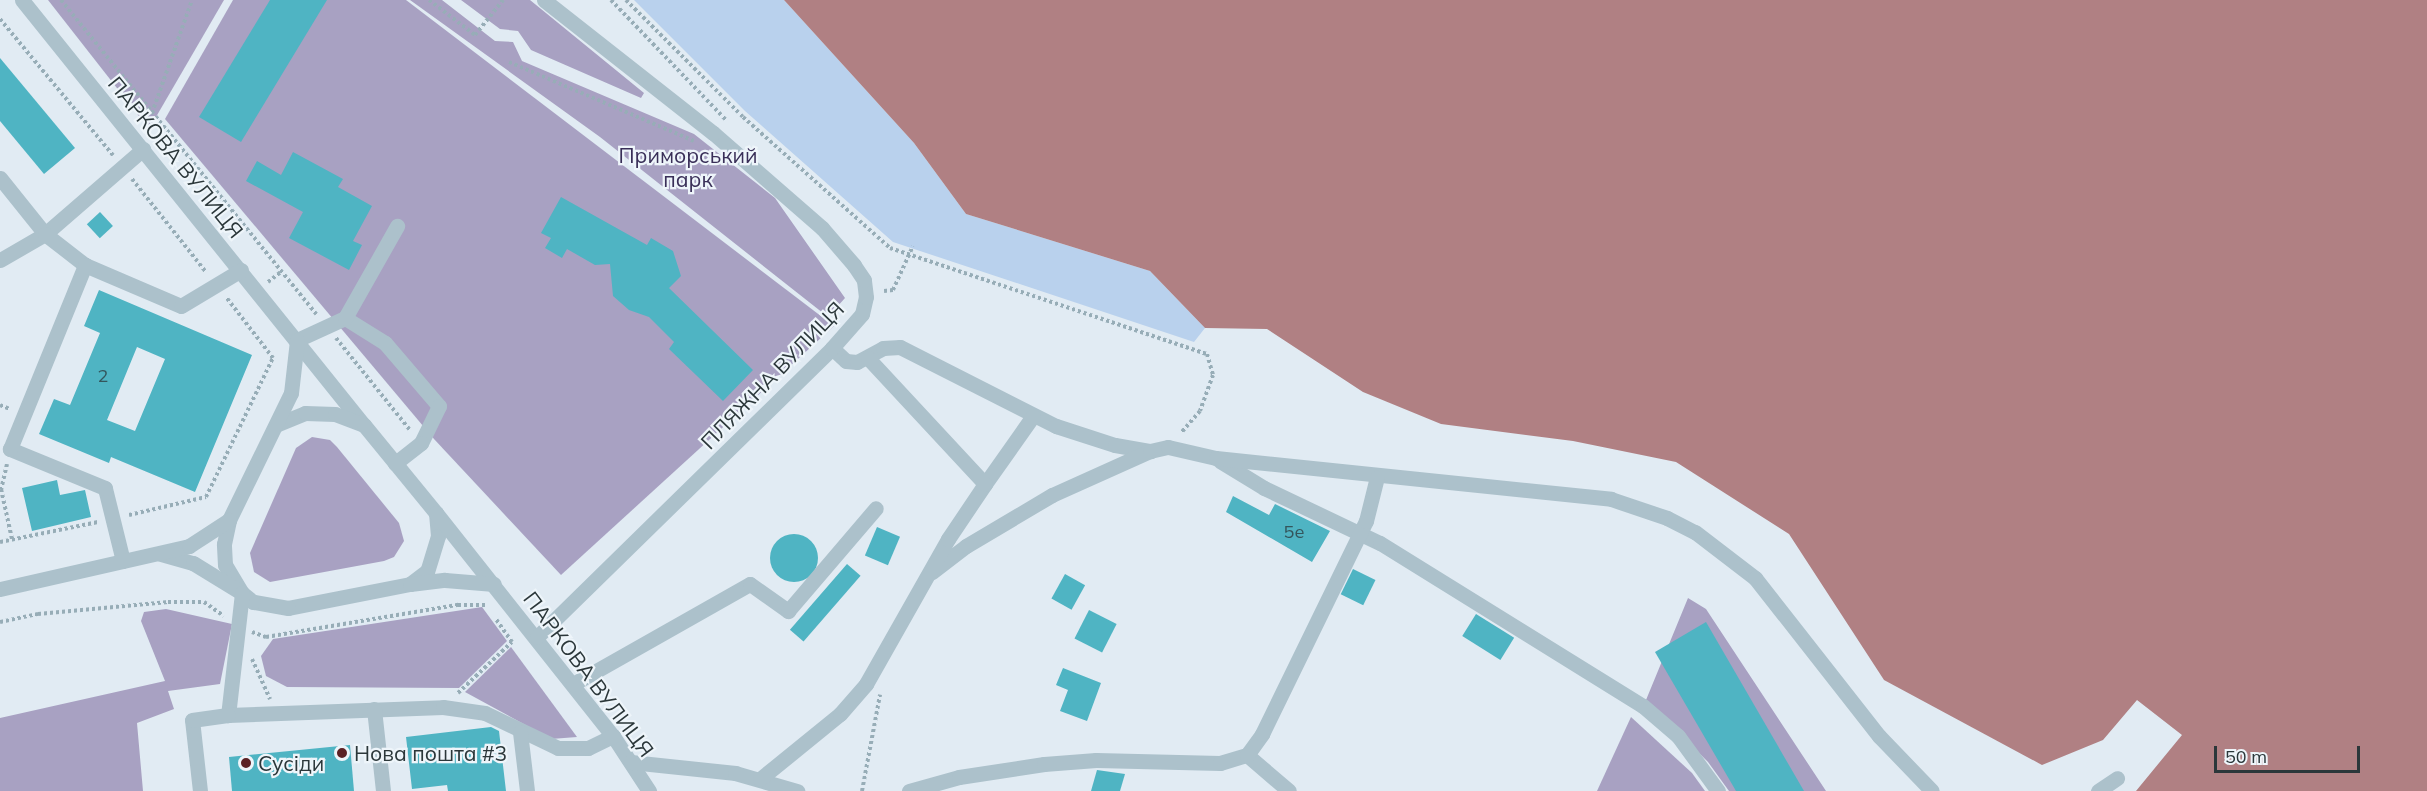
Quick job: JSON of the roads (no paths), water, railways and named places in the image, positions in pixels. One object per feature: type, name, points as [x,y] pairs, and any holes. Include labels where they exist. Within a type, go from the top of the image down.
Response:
[{"type":"street","name":"ПАРКОВА ВУЛИЦЯ","points":[[22,0],[364,425]]},
{"type":"street","name":"ПЛЯЖНА ВУЛИЦЯ","points":[[537,637],[832,348],[862,314],[866,297],[864,280],[822,228],[766,179],[544,0]]},
{"type":"street","points":[[0,260],[45,234],[143,149]]},
{"type":"street","points":[[0,178],[45,234],[85,265],[181,306],[241,270]]},
{"type":"street","points":[[228,715],[242,593],[225,565],[224,544],[229,520],[278,423],[296,373],[297,340],[345,318],[398,226]]},
{"type":"street","points":[[10,449],[85,265]]},
{"type":"street","points":[[345,318],[385,343],[439,406],[421,443],[395,463]]},
{"type":"street","points":[[832,348],[851,362],[868,358],[883,348],[900,347],[1033,416],[1092,439],[1150,451]]},
{"type":"street","points":[[868,358],[985,484]]},
{"type":"street","points":[[161,554],[193,563],[266,607],[288,608],[410,584],[427,571],[434,555],[438,536],[436,513],[364,425],[335,414],[305,413],[278,423]]},
{"type":"street","points":[[760,779],[840,714],[866,684],[932,572],[948,539],[1033,416]]},
{"type":"street","points":[[0,436],[10,449],[105,488],[123,561]]},
{"type":"street","points":[[932,572],[966,546],[1052,495],[1150,451],[1168,447],[1216,458],[1377,477],[1582,493],[1639,508],[1695,532],[1772,596],[1879,736],[1932,791]]},
{"type":"street","points":[[1216,458],[1264,488],[1360,533],[1540,640],[1644,706],[1678,736],[1718,791]]},
{"type":"street","points":[[909,791],[959,777],[1044,764],[1096,760],[1220,763],[1247,755],[1262,734],[1360,533],[1375,497],[1377,477]]},
{"type":"street","points":[[573,684],[750,584],[788,611],[876,508]]},
{"type":"street","name":"ПАРКОВА ВУЛИЦЯ","points":[[436,513],[537,637],[613,736],[649,791]]},
{"type":"street","points":[[0,589],[189,546],[229,520]]},
{"type":"street","name":"ПАРКОВА ВУЛИЦЯ","points":[[410,584],[445,580],[494,584]]},
{"type":"street","points":[[200,791],[192,720],[228,715],[443,707],[485,712],[550,746],[574,750],[613,736]]},
{"type":"street","points":[[374,709],[383,791]]},
{"type":"street","points":[[520,732],[527,791]]},
{"type":"street","points":[[1247,755],[1289,791]]},
{"type":"street","points":[[631,762],[735,773],[797,791]]},
{"type":"street","points":[[2098,791],[2117,778]]},
{"type":"place","name":"Нова пошта #3","points":[[342,753]]},
{"type":"place","name":"Сусіди","points":[[246,763]]},
{"type":"park label","name":"Приморський парк","points":[[688,167]]}]
